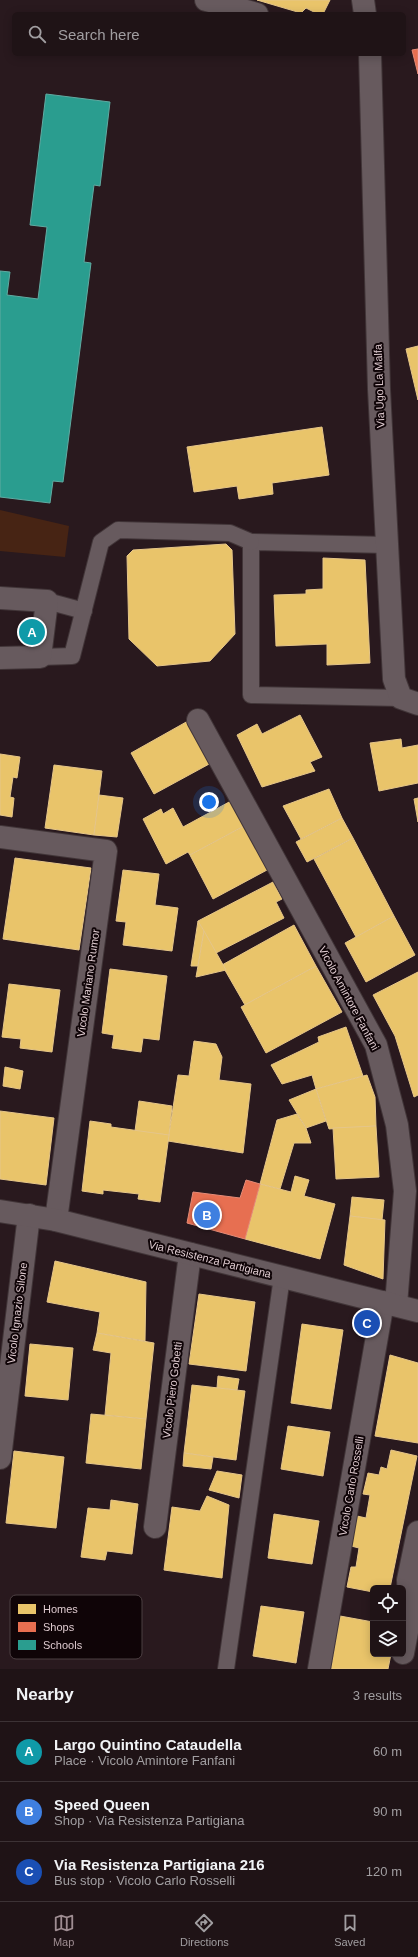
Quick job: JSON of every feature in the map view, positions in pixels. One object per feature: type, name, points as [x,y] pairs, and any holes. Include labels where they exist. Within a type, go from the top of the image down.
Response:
[{"type":"street","points":[[206,0],[250,12]]},
{"type":"street","points":[[363,0],[365,12]]},
{"type":"street","name":"Via Ugo La Malfa","points":[[365,57],[379,389],[394,679],[410,701]]},
{"type":"street","points":[[0,598],[47,601],[40,657],[0,658]]},
{"type":"street","name":"Vicolo Amintore Fanfani","points":[[198,720],[376,1045],[397,1125],[405,1191],[390,1304]]},
{"type":"street","name":"Vicolo Mariano Rumor","points":[[0,837],[106,851],[56,1220]]},
{"type":"street","name":"Via Resistenza Partigiana","points":[[0,1210],[56,1220],[418,1311]]},
{"type":"street","name":"Vicolo Ignazio Silone","points":[[0,1458],[29,1215]]},
{"type":"street","name":"Vicolo Piero Gobetti","points":[[155,1526],[190,1254]]},
{"type":"street","name":"Vicolo Carlo Rosselli","points":[[320,1669],[390,1304]]},
{"type":"street","points":[[406,1637],[410,1616],[408,1580],[418,1532]]},
{"type":"street","points":[[400,1669],[402,1657]]},
{"type":"lane","points":[[40,657],[72,656],[101,542],[118,530],[230,533],[251,542],[387,545]]},
{"type":"lane","points":[[251,542],[251,695],[410,701]]},
{"type":"lane","points":[[47,601],[84,611]]},
{"type":"lane","points":[[226,1669],[282,1277]]},
{"type":"shaded area","points":[[0,510],[69,526],[65,557],[0,551]]},
{"type":"building: Homes","points":[[257,0],[330,0],[324,12],[314,12],[306,8],[302,12]]},
{"type":"building: Homes","points":[[418,346],[418,400],[406,349]]},
{"type":"building: Homes","points":[[322,427],[329,475],[272,483],[273,494],[239,499],[237,486],[194,492],[187,447]]},
{"type":"building: Homes","points":[[226,544],[232,550],[235,634],[210,661],[157,666],[129,639],[127,556],[133,550]]},
{"type":"building: Homes","points":[[323,558],[365,560],[370,663],[327,665],[327,644],[276,646],[274,595],[306,594],[306,590],[323,589]]},
{"type":"building: Homes","points":[[300,715],[322,757],[310,762],[315,771],[262,787],[237,735],[257,724],[262,734]]},
{"type":"building: Homes","points":[[188,721],[211,763],[154,794],[131,753]]},
{"type":"building: Homes","points":[[401,739],[402,748],[418,745],[418,783],[379,791],[370,743]]},
{"type":"building: Homes","points":[[0,754],[20,757],[17,778],[13,777],[10,797],[14,798],[12,817],[0,815]]},
{"type":"building: Homes","points":[[54,765],[102,771],[94,835],[45,828]]},
{"type":"building: Homes","points":[[329,789],[342,818],[301,839],[283,806]]},
{"type":"building: Homes","points":[[99,795],[123,798],[117,837],[94,835]]},
{"type":"building: Homes","points":[[418,798],[418,822],[414,799]]},
{"type":"building: Homes","points":[[231,801],[244,826],[190,855],[188,852],[166,864],[143,819],[161,809],[163,814],[173,808],[183,827]]},
{"type":"building: Homes","points":[[342,818],[353,838],[307,862],[296,842]]},
{"type":"building: Homes","points":[[244,826],[267,870],[213,899],[190,855]]},
{"type":"building: Homes","points":[[353,838],[394,916],[356,937],[314,859]]},
{"type":"building: Homes","points":[[15,858],[91,868],[79,950],[3,939]]},
{"type":"building: Homes","points":[[123,870],[159,874],[155,905],[178,908],[172,951],[123,945],[126,922],[116,921]]},
{"type":"building: Homes","points":[[273,882],[282,899],[276,902],[284,918],[216,953],[198,921]]},
{"type":"building: Homes","points":[[394,916],[415,955],[366,982],[345,943]]},
{"type":"building: Homes","points":[[198,921],[204,931],[198,966],[191,966]]},
{"type":"building: Homes","points":[[294,925],[316,966],[245,1005],[222,965]]},
{"type":"building: Homes","points":[[204,931],[226,970],[196,977],[198,966]]},
{"type":"building: Homes","points":[[316,966],[342,1012],[266,1053],[241,1007]]},
{"type":"building: Homes","points":[[110,969],[167,976],[159,1040],[143,1038],[141,1052],[112,1048],[114,1035],[102,1033]]},
{"type":"building: Homes","points":[[418,972],[418,1095],[414,1097],[395,1036],[373,995]]},
{"type":"building: Homes","points":[[9,984],[60,990],[52,1052],[20,1048],[21,1039],[2,1037]]},
{"type":"building: Homes","points":[[346,1027],[363,1076],[316,1089],[312,1075],[282,1084],[271,1065],[319,1042],[318,1037]]},
{"type":"building: Homes","points":[[194,1041],[216,1044],[222,1057],[219,1080],[251,1084],[243,1153],[168,1141],[178,1075],[189,1076]]},
{"type":"building: Homes","points":[[5,1067],[23,1071],[20,1089],[3,1086]]},
{"type":"building: Homes","points":[[367,1075],[375,1097],[376,1126],[329,1129],[316,1089]]},
{"type":"building: Homes","points":[[316,1089],[326,1121],[306,1128],[289,1100]]},
{"type":"building: Homes","points":[[139,1101],[172,1106],[169,1135],[135,1131]]},
{"type":"building: Homes","points":[[0,1111],[54,1118],[46,1185],[0,1179]]},
{"type":"building: Homes","points":[[297,1114],[306,1128],[311,1143],[294,1143],[280,1189],[260,1184],[277,1120]]},
{"type":"building: Homes","points":[[90,1121],[111,1124],[111,1127],[169,1135],[160,1202],[138,1199],[139,1194],[103,1190],[103,1194],[82,1191]]},
{"type":"building: Homes","points":[[376,1126],[379,1177],[336,1179],[333,1128]]},
{"type":"building: Homes","points":[[295,1176],[309,1180],[304,1196],[335,1204],[320,1259],[245,1239],[260,1184],[291,1192]]},
{"type":"building: Homes","points":[[352,1197],[384,1200],[382,1220],[350,1216]]},
{"type":"building: Homes","points":[[350,1216],[385,1220],[383,1279],[344,1265]]},
{"type":"building: Homes","points":[[55,1261],[146,1282],[145,1341],[97,1333],[100,1312],[47,1302]]},
{"type":"building: Homes","points":[[199,1294],[255,1302],[246,1371],[189,1364]]},
{"type":"building: Homes","points":[[302,1324],[343,1330],[331,1409],[291,1403]]},
{"type":"building: Homes","points":[[97,1333],[154,1343],[146,1419],[105,1415],[111,1353],[93,1350]]},
{"type":"building: Homes","points":[[30,1344],[73,1348],[68,1400],[25,1396]]},
{"type":"building: Homes","points":[[390,1355],[418,1363],[418,1443],[375,1436]]},
{"type":"building: Homes","points":[[218,1376],[239,1379],[237,1390],[217,1388]]},
{"type":"building: Homes","points":[[192,1385],[245,1391],[236,1460],[184,1453]]},
{"type":"building: Homes","points":[[91,1414],[146,1419],[141,1469],[86,1463]]},
{"type":"building: Homes","points":[[288,1426],[330,1432],[323,1476],[281,1469]]},
{"type":"building: Homes","points":[[391,1450],[417,1456],[391,1585],[370,1585],[370,1591],[347,1587],[351,1567],[356,1567],[359,1548],[351,1546],[357,1516],[366,1518],[370,1495],[363,1494],[368,1473],[379,1475],[381,1467],[387,1469]]},
{"type":"building: Homes","points":[[14,1451],[64,1457],[56,1528],[6,1523]]},
{"type":"building: Homes","points":[[184,1453],[213,1457],[211,1469],[183,1466]]},
{"type":"building: Homes","points":[[217,1471],[242,1475],[239,1498],[209,1490]]},
{"type":"building: Homes","points":[[207,1496],[229,1505],[222,1578],[164,1570],[172,1507],[200,1511]]},
{"type":"building: Homes","points":[[111,1500],[138,1504],[132,1554],[107,1551],[105,1560],[81,1557],[88,1508],[110,1510]]},
{"type":"building: Homes","points":[[274,1514],[319,1521],[312,1564],[268,1558]]},
{"type":"building: Homes","points":[[261,1606],[304,1612],[296,1663],[253,1656]]},
{"type":"building: Homes","points":[[340,1616],[370,1621],[370,1657],[390,1657],[388,1669],[331,1669]]},
{"type":"building: Shops","points":[[418,49],[418,74],[412,50]]},
{"type":"building: Shops","points":[[246,1180],[260,1184],[245,1239],[187,1223],[193,1192],[240,1198]]},
{"type":"building: Schools","points":[[46,94],[110,102],[100,186],[94,185],[84,262],[91,263],[63,482],[53,481],[50,503],[0,497],[0,271],[10,272],[7,295],[38,299],[47,227],[30,225]]},
{"type":"place","name":"Largo Quintino Cataudella","points":[[32,632]]},
{"type":"place","name":"Speed Queen","points":[[207,1215]]},
{"type":"place","name":"Via Resistenza Partigiana 216","points":[[367,1323]]}]
